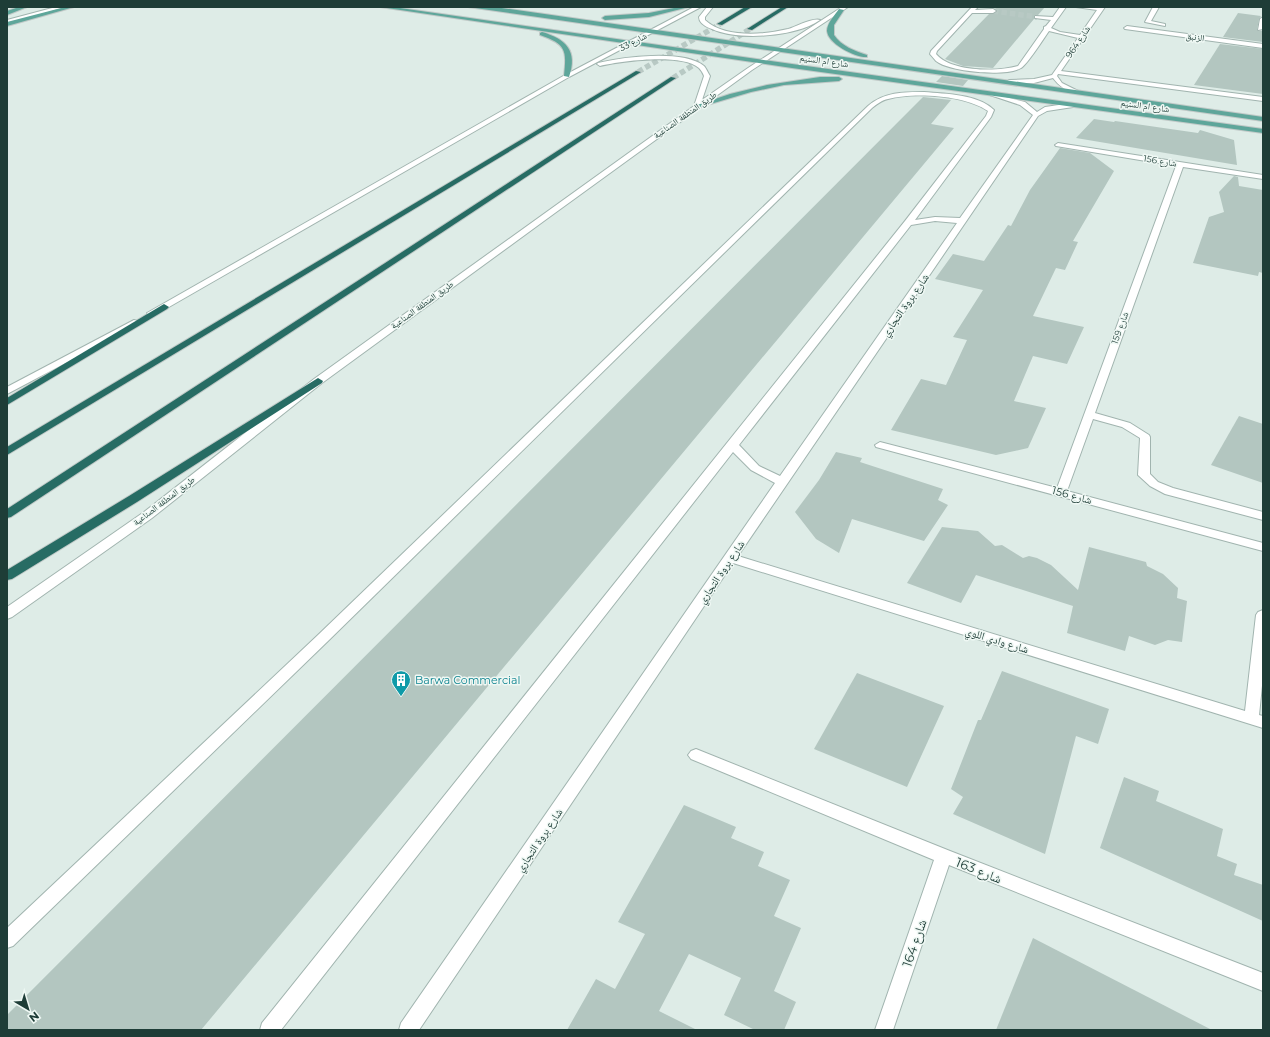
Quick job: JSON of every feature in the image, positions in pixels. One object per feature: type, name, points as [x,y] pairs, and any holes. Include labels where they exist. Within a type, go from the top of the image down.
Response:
[{"type":"highway","points":[[720,24],[749,7]]},
{"type":"highway","points":[[750,30],[785,7]]},
{"type":"highway","points":[[7,452],[638,72]]},
{"type":"highway","points":[[7,514],[673,78]]},
{"type":"highway","points":[[7,402],[164,307]]},
{"type":"highway","points":[[7,576],[133,499],[318,381]]},
{"type":"main road","points":[[7,14],[24,7]]},
{"type":"main road","points":[[7,19],[50,7]]},
{"type":"main road","points":[[7,23],[71,7]]},
{"type":"main road","name":"شارع ام السنيم","points":[[383,7],[488,18],[761,62],[1263,132]]},
{"type":"main road","points":[[471,7],[509,10]]},
{"type":"main road","name":"شارع ام السنيم","points":[[484,7],[1263,119]]},
{"type":"main road","points":[[560,17],[633,17],[686,7]]},
{"type":"main road","points":[[843,9],[830,29],[830,34],[834,40],[838,44],[855,53],[892,65]]},
{"type":"main road","points":[[466,12],[560,41],[566,46],[569,53],[567,76]]},
{"type":"main road","points":[[559,24],[760,51],[781,49]]},
{"type":"main road","points":[[632,42],[655,39],[755,53]]},
{"type":"main road","points":[[763,54],[1263,123]]},
{"type":"main road","points":[[697,106],[757,87],[792,81],[834,79],[898,81]]},
{"type":"street","points":[[7,14],[32,7]]},
{"type":"street","points":[[7,23],[62,7]]},
{"type":"street","name":"شارع 33","points":[[567,76],[698,7]]},
{"type":"street","points":[[710,7],[702,17],[705,24],[720,30],[744,34],[762,34],[788,30],[843,9]]},
{"type":"street","points":[[975,7],[934,51],[933,54],[937,61],[950,66],[994,71],[1016,69],[1020,67],[1046,28],[1063,7],[1069,7]]},
{"type":"street","points":[[970,12],[993,11],[981,7]]},
{"type":"street","points":[[1078,7],[1101,8]]},
{"type":"street","points":[[1156,7],[1148,22],[1167,26]]},
{"type":"street","name":"شارع 964","points":[[1056,74],[1101,8]]},
{"type":"street","name":"طريق المنطقة الصناعية","points":[[7,614],[148,515],[318,381],[697,106],[771,55],[843,9]]},
{"type":"street","points":[[1037,17],[1054,19]]},
{"type":"street","points":[[1046,28],[1060,33],[1081,37]]},
{"type":"street","name":"الزنبق","points":[[1127,28],[1215,36],[1263,46]]},
{"type":"street","points":[[7,391],[164,307],[567,76],[607,62],[628,58],[652,57],[685,61],[697,65],[707,73],[697,106]]},
{"type":"street","points":[[1056,74],[1060,84],[1076,92]]},
{"type":"street","points":[[1009,82],[1034,81],[1056,74],[1263,100]]},
{"type":"street","points":[[7,940],[334,627],[870,107],[886,97],[918,94],[969,100],[987,106],[990,110],[989,116],[908,223],[269,1030]]},
{"type":"street","points":[[992,94],[1028,106],[1036,115],[1045,109],[1072,105]]},
{"type":"street","name":"شارع بروة التجاري","points":[[408,1030],[732,558],[782,482],[1036,115]]},
{"type":"street","name":"شارع 156","points":[[1058,145],[1263,177]]},
{"type":"street","name":"شارع 159","points":[[1061,493],[1180,164]]},
{"type":"street","points":[[908,223],[935,219],[962,221]]},
{"type":"street","points":[[1089,415],[1123,423],[1139,431],[1146,437],[1144,475],[1154,484],[1168,490],[1263,516]]},
{"type":"street","points":[[732,444],[755,468],[782,482]]},
{"type":"street","name":"شارع 156","points":[[880,444],[1263,548]]},
{"type":"street","name":"شارع وادي اللوي","points":[[732,558],[1257,720]]},
{"type":"street","points":[[1257,720],[1263,615]]},
{"type":"street","name":"شارع 163","points":[[696,755],[944,856],[1263,982]]},
{"type":"street","name":"شارع 164","points":[[884,1030],[944,856]]},
{"type":"building","points":[[997,7],[1045,7],[1038,15],[1034,15],[1034,19],[993,68],[963,66],[945,59],[989,14],[997,12],[995,9]]},
{"type":"building","points":[[1238,13],[1261,16],[1257,30],[1263,31],[1263,42],[1223,37]]},
{"type":"building","points":[[1220,44],[1263,49],[1263,94],[1194,85]]},
{"type":"building","points":[[942,76],[968,80],[963,86],[936,82]]},
{"type":"building","name":"Barwa Commercial","points":[[923,97],[951,100],[931,124],[954,128],[201,1030],[7,1030],[7,1015]]},
{"type":"building","points":[[1094,119],[1198,133],[1200,130],[1234,140],[1237,165],[1076,138]]},
{"type":"building","points":[[1060,148],[1090,153],[1114,171],[1073,241],[1078,242],[1065,270],[1056,268],[1033,316],[1084,327],[1067,364],[1033,356],[1014,401],[1046,408],[1028,448],[996,455],[891,430],[921,379],[946,385],[967,340],[953,337],[983,290],[935,279],[953,254],[984,261],[1008,225],[1011,226],[1030,190]]},
{"type":"building","points":[[1234,176],[1238,177],[1239,186],[1263,190],[1263,273],[1259,272],[1258,276],[1193,263],[1209,217],[1224,212],[1219,192]]},
{"type":"building","points":[[1239,416],[1263,424],[1263,483],[1211,465]]},
{"type":"building","points":[[836,452],[862,458],[860,462],[943,489],[938,500],[948,505],[924,541],[852,519],[839,553],[816,539],[795,512],[819,480]]},
{"type":"building","points":[[942,527],[978,531],[995,546],[1002,545],[1023,558],[1029,556],[1037,558],[1051,565],[1078,590],[1089,547],[1146,562],[1147,566],[1163,574],[1178,588],[1177,598],[1187,601],[1182,642],[1168,640],[1155,645],[1129,636],[1125,651],[1067,633],[1073,606],[976,575],[961,603],[907,583]]},
{"type":"building","points":[[1002,671],[1109,709],[1098,744],[1076,736],[1045,854],[953,814],[963,797],[951,789],[978,720],[981,720]]},
{"type":"building","points":[[857,673],[944,706],[907,787],[814,749]]},
{"type":"building","points":[[1124,777],[1159,791],[1156,801],[1223,829],[1217,856],[1237,864],[1234,875],[1263,885],[1263,921],[1100,848]]},
{"type":"building","points":[[684,805],[736,827],[731,838],[764,852],[758,866],[790,880],[774,916],[801,928],[774,991],[796,1002],[784,1030],[755,1030],[724,1015],[741,978],[689,954],[659,1011],[697,1030],[567,1030],[596,979],[615,989],[645,934],[618,922]]},
{"type":"building","points":[[1033,938],[1212,1030],[996,1030]]},
{"type":"tunnel","points":[[993,11],[1037,17]]},
{"type":"tunnel","points":[[638,72],[720,24]]},
{"type":"tunnel","points":[[673,78],[750,29]]},
{"type":"place","name":"Barwa Commercial","points":[[401,697]]}]
